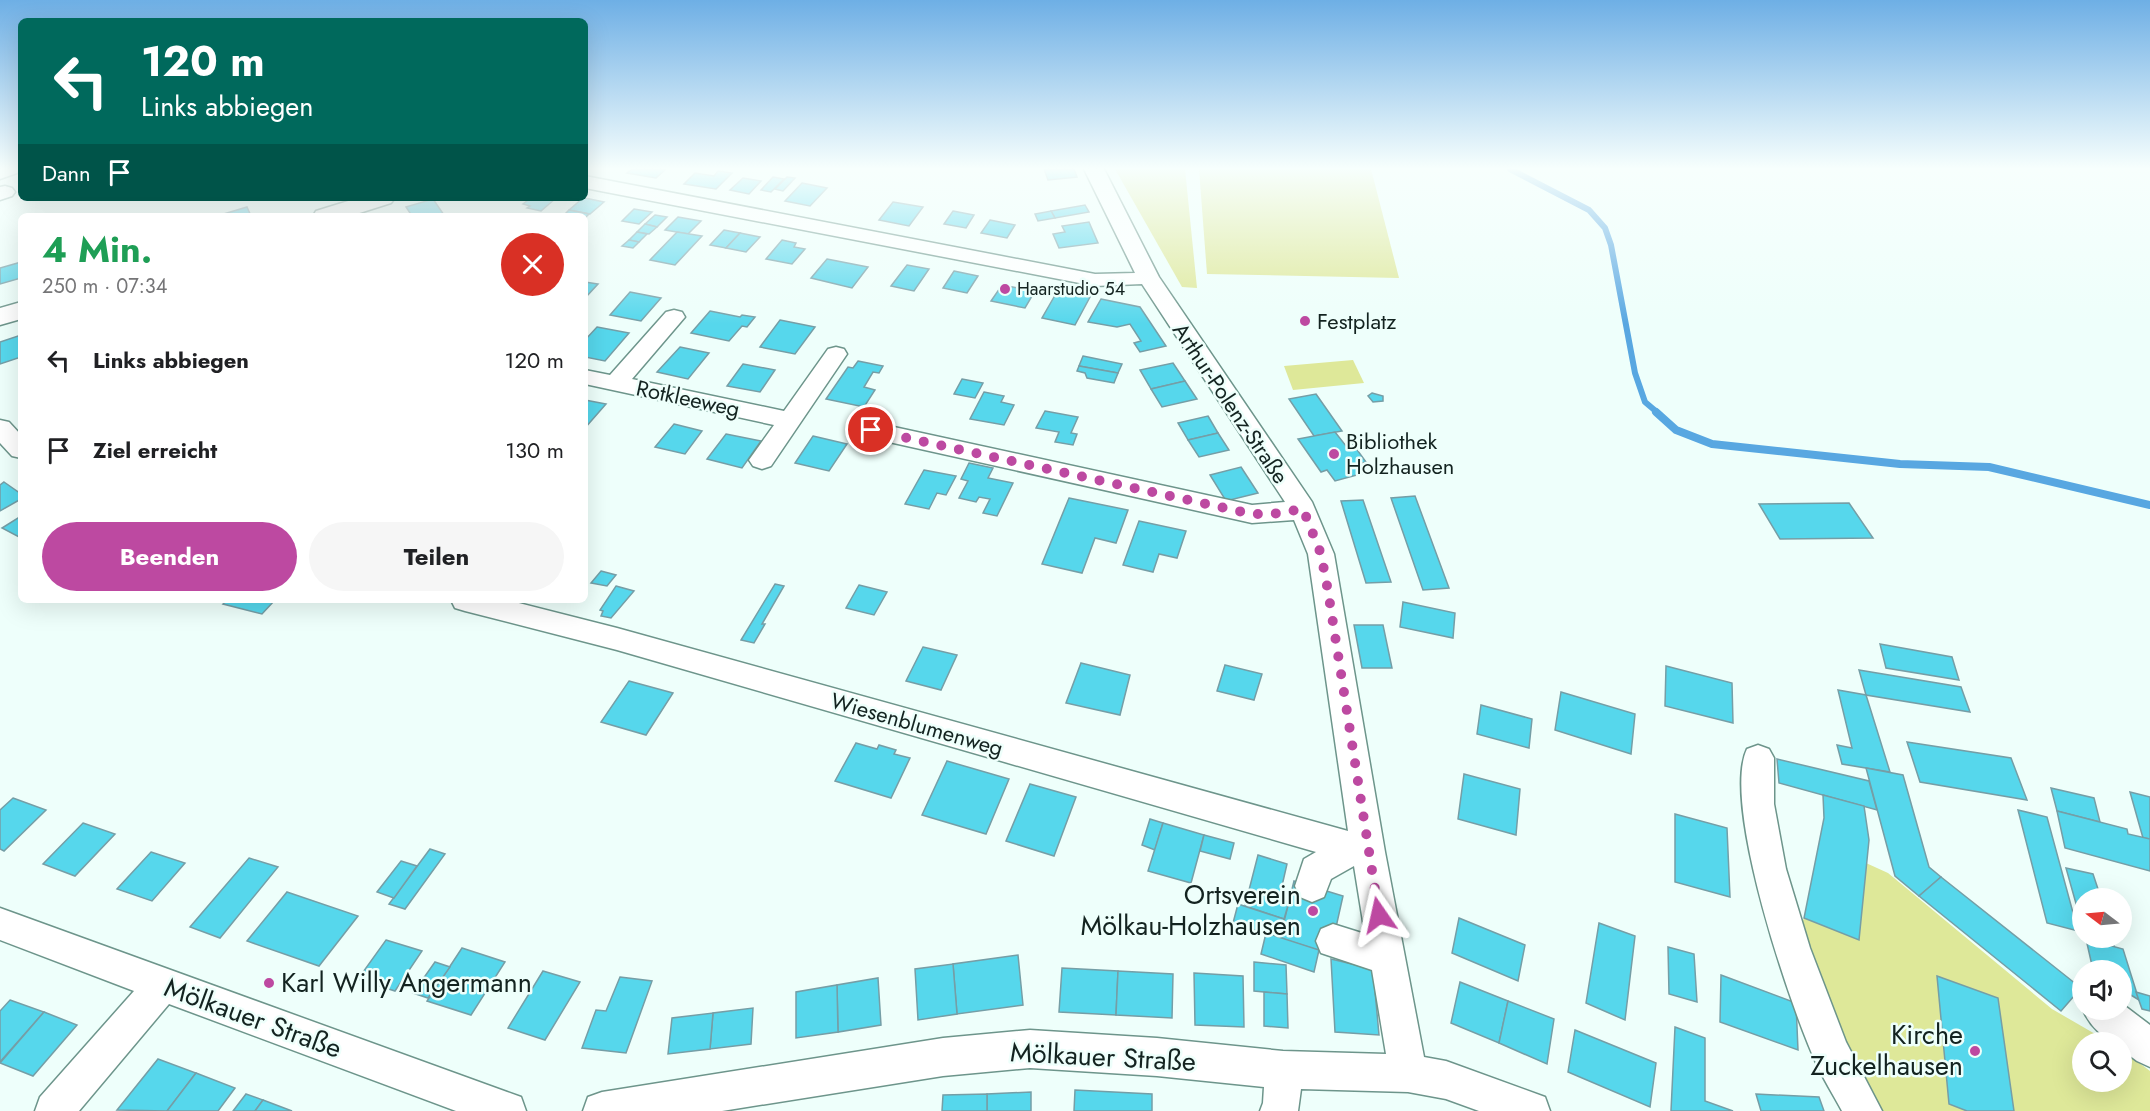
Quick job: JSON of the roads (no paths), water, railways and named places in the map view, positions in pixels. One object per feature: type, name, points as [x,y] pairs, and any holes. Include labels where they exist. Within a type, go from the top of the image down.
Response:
[{"type":"main road","points":[[0,317],[18,311]]},
{"type":"street","points":[[787,221],[1095,280],[1130,280],[1148,277]]},
{"type":"street","name":"Arthur-Polenz-Straße","points":[[1120,221],[1148,277],[1303,509],[1321,554],[1328,591],[1361,850],[1387,958],[1408,1073]]},
{"type":"street","points":[[616,383],[674,317]]},
{"type":"street","points":[[762,460],[836,354]]},
{"type":"street","name":"Rotkleeweg","points":[[588,378],[790,420]]},
{"type":"street","points":[[0,428],[18,447]]},
{"type":"street","points":[[871,430],[1252,514],[1272,514],[1303,509]]},
{"type":"street","name":"Wiesenblumenweg","points":[[477,603],[617,639],[1361,850]]},
{"type":"street","points":[[1758,758],[1758,804],[1769,869],[1792,948],[1832,1053],[1863,1111]]},
{"type":"street","points":[[1312,886],[1316,870],[1361,850]]},
{"type":"street","name":"Mölkauer Straße","points":[[0,924],[507,1111]]},
{"type":"street","points":[[1333,941],[1387,958]]},
{"type":"street","points":[[54,1111],[163,984]]},
{"type":"street","points":[[2114,1020],[2150,1048]]},
{"type":"street","name":"Mölkauer Straße","points":[[602,1111],[943,1057],[1030,1049],[1157,1057],[1283,1070],[1408,1073],[1446,1080],[1531,1111]]},
{"type":"street","points":[[1279,1111],[1282,1103],[1283,1070]]},
{"type":"waterway","points":[[1599,221],[1605,228],[1611,245],[1635,373],[1645,402],[1658,413]]},
{"type":"waterway","points":[[1656,412],[1676,430],[1712,444],[1900,464],[1989,467],[2150,505]]},
{"type":"place","name":"Haarstudio 54","points":[[1005,289]]},
{"type":"place","name":"Festplatz","points":[[1305,321]]},
{"type":"place","name":"Bibliothek Holzhausen","points":[[1334,454]]},
{"type":"place","name":"Ortsverein Mölkau-Holzhausen","points":[[1313,911]]},
{"type":"place","name":"Karl Willy Angermann","points":[[269,983]]},
{"type":"place","name":"Kirche Zuckelhausen","points":[[1975,1051]]}]
